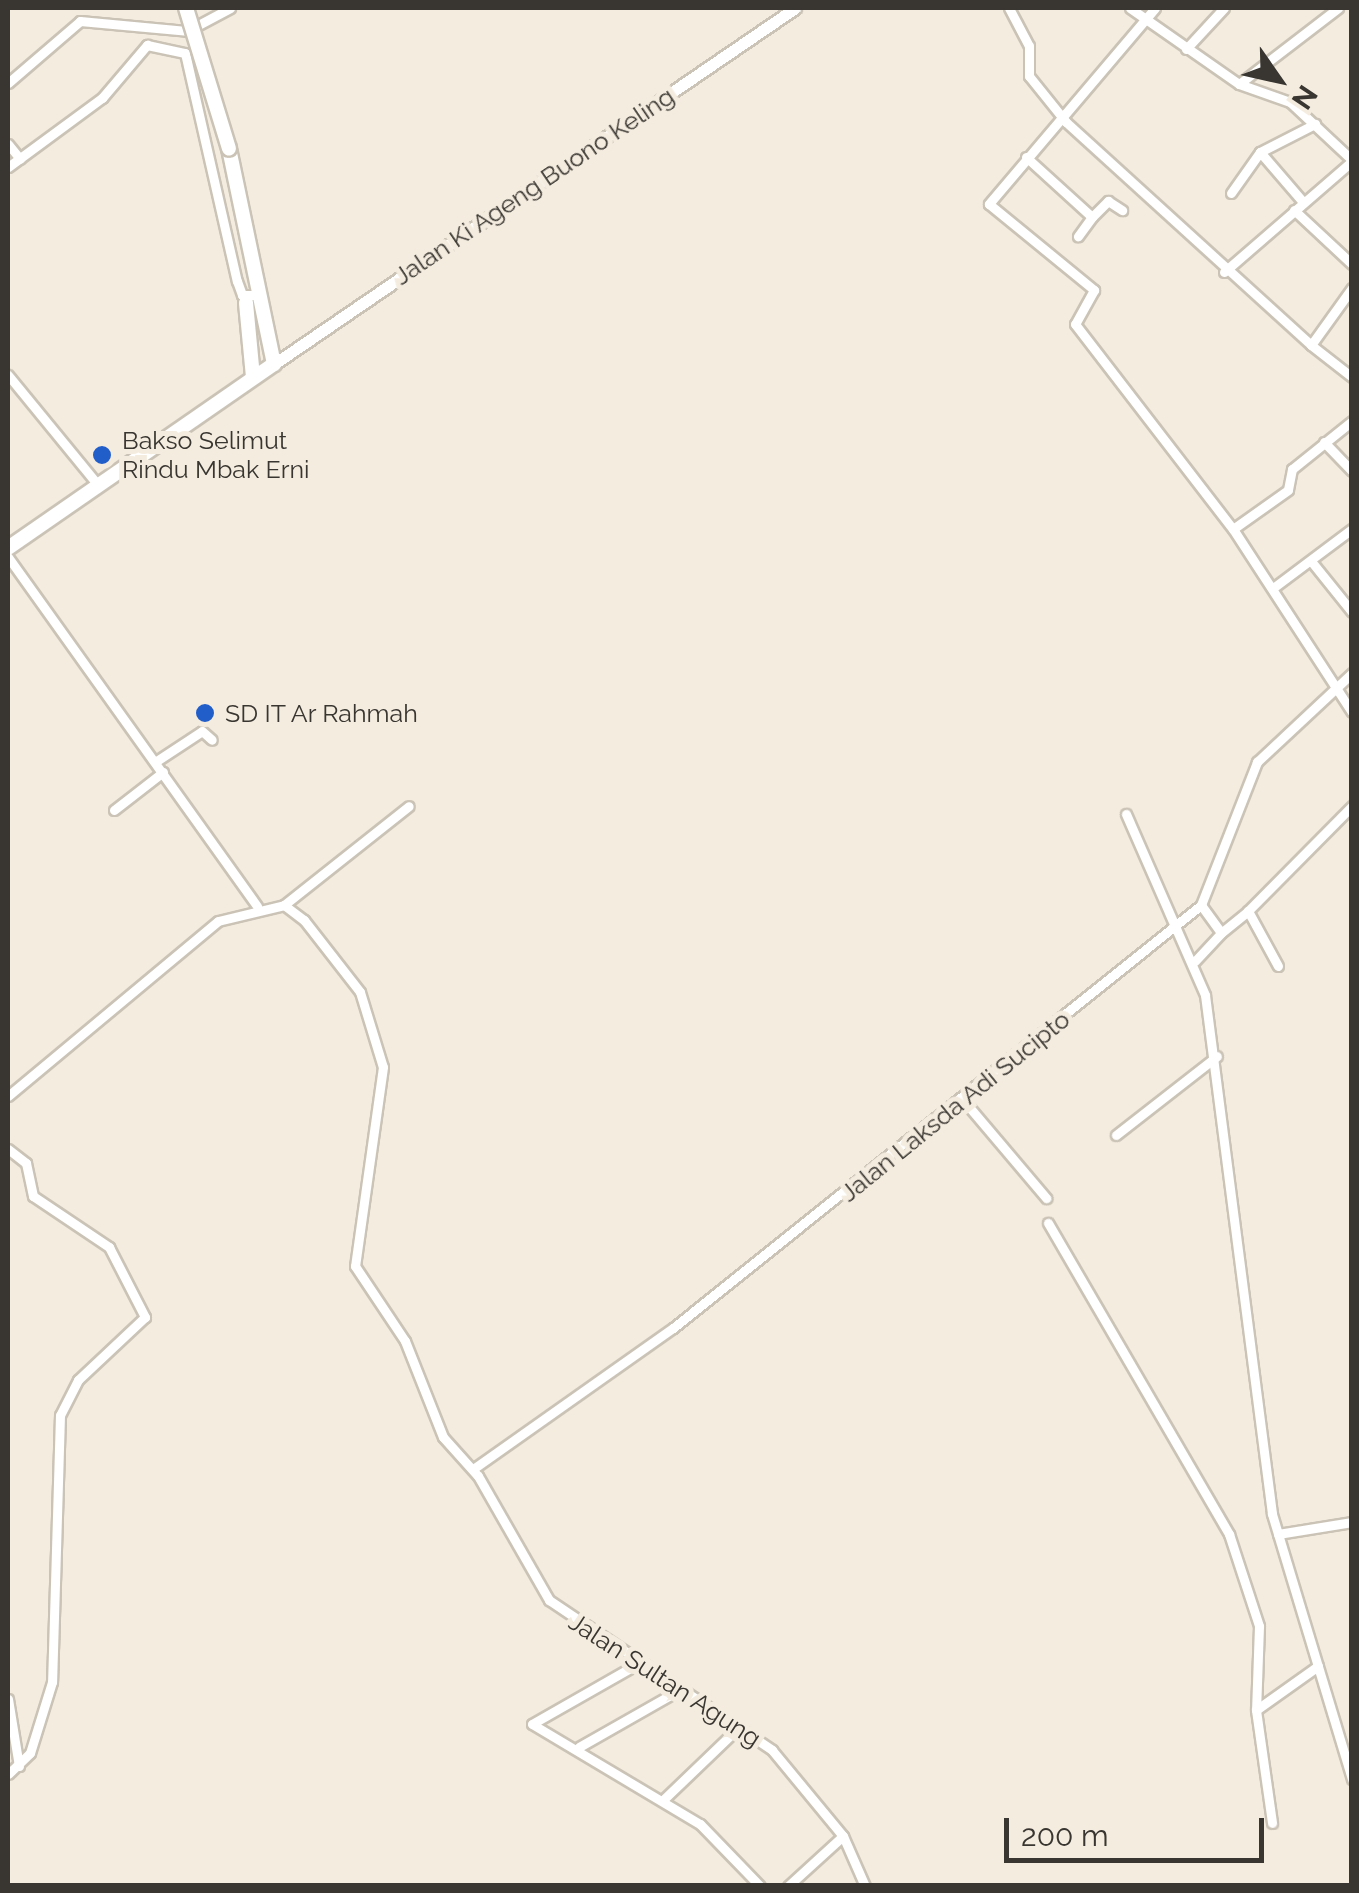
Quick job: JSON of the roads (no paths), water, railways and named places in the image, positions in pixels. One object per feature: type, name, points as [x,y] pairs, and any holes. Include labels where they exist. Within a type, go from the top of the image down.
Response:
[{"type":"highway","points":[[186,8],[230,154],[250,296],[253,377]]},
{"type":"highway","points":[[8,548],[274,364],[250,296]]},
{"type":"main road","name":"Jalan Ki Ageng Buono Keling","points":[[274,364],[795,8]]},
{"type":"street","points":[[8,84],[80,21],[177,32],[230,8]]},
{"type":"street","points":[[1130,8],[1239,84],[1290,102],[1352,161],[1224,272]]},
{"type":"street","points":[[1155,8],[1066,122],[1026,156],[989,204],[1094,290],[1075,324],[1233,529],[1352,712]]},
{"type":"street","points":[[1186,49],[1224,8]]},
{"type":"street","points":[[1239,84],[1338,8]]},
{"type":"street","points":[[1004,9],[1029,46],[1029,76],[1066,122],[1224,272],[1352,377]]},
{"type":"street","points":[[177,32],[250,296]]},
{"type":"street","points":[[8,167],[112,90],[147,45],[185,53]]},
{"type":"street","points":[[1232,193],[1260,152],[1315,124]]},
{"type":"street","points":[[8,144],[20,159]]},
{"type":"street","points":[[1260,152],[1303,202]]},
{"type":"street","points":[[1026,156],[1092,217]]},
{"type":"street","points":[[1078,236],[1108,201],[1122,210]]},
{"type":"street","points":[[1294,210],[1352,264]]},
{"type":"street","points":[[1311,345],[1352,288]]},
{"type":"street","points":[[8,374],[98,485]]},
{"type":"street","points":[[1233,529],[1288,490],[1292,470],[1352,421]]},
{"type":"street","points":[[1324,442],[1352,471]]},
{"type":"street","points":[[1273,588],[1352,529]]},
{"type":"street","points":[[8,557],[257,906]]},
{"type":"street","points":[[1311,561],[1352,612]]},
{"type":"street","name":"Jalan Laksda Adi Sucipto","points":[[473,1469],[965,1102],[1200,905],[1256,762],[1352,673]]},
{"type":"street","points":[[155,762],[202,732],[212,740]]},
{"type":"street","points":[[114,810],[162,772]]},
{"type":"street","points":[[8,1096],[168,956],[257,906],[284,905],[409,806]]},
{"type":"street","points":[[1194,961],[1352,806]]},
{"type":"street","points":[[1126,814],[1194,961],[1216,1056],[1248,1372],[1278,1534],[1352,1779]]},
{"type":"street","name":"Jalan Sultan Agung","points":[[284,905],[346,966],[384,1067],[379,1138],[354,1220],[355,1266],[405,1341],[443,1437],[473,1469],[549,1600],[772,1750],[843,1836],[865,1886]]},
{"type":"street","points":[[1200,905],[1221,933]]},
{"type":"street","points":[[1248,912],[1278,966]]},
{"type":"street","points":[[1116,1136],[1216,1056]]},
{"type":"street","points":[[965,1102],[1046,1198]]},
{"type":"street","points":[[8,1149],[26,1163],[33,1196],[109,1247],[145,1317],[78,1380],[60,1415],[57,1640],[36,1740],[19,1769],[8,1774]]},
{"type":"street","points":[[1048,1223],[1230,1534],[1259,1626],[1256,1710],[1272,1822]]},
{"type":"street","points":[[1278,1534],[1352,1522]]},
{"type":"street","points":[[639,1663],[532,1721],[664,1799],[760,1886]]},
{"type":"street","points":[[1256,1710],[1318,1666]]},
{"type":"street","points":[[580,1747],[681,1690]]},
{"type":"street","points":[[8,1699],[19,1769]]},
{"type":"street","points":[[664,1799],[740,1726]]},
{"type":"street","points":[[788,1886],[843,1836]]},
{"type":"place","name":"Bakso Selimut Rindu Mbak Erni","points":[[102,455]]},
{"type":"place","name":"SD IT Ar Rahmah","points":[[205,713]]}]
